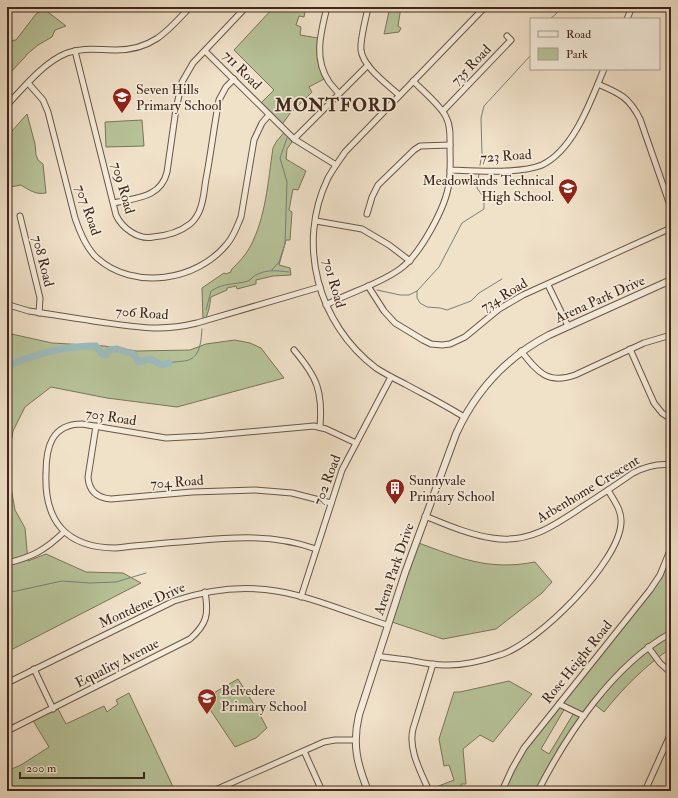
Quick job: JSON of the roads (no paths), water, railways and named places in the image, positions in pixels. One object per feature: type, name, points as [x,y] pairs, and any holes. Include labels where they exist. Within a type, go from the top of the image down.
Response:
[{"type":"street","points":[[7,105],[43,68],[63,55],[75,51],[91,49],[128,49],[147,44],[164,34],[190,7]]},
{"type":"street","points":[[114,203],[152,194],[157,191],[165,180],[176,109],[182,82],[193,64],[246,7]]},
{"type":"street","points":[[327,7],[319,42],[320,55],[325,75],[339,94]]},
{"type":"street","points":[[368,7],[361,45],[362,55],[368,65],[399,95]]},
{"type":"street","name":"701 Road","points":[[464,417],[391,377],[370,363],[349,343],[333,320],[320,287],[314,256],[314,238],[316,222],[324,190],[336,165],[353,143],[485,7]]},
{"type":"street","points":[[627,18],[632,7]]},
{"type":"street","name":"735 Road","points":[[443,111],[511,40],[507,36]]},
{"type":"street","points":[[671,45],[671,57]]},
{"type":"street","name":"709 Road","points":[[75,51],[119,220],[129,231],[143,237],[151,238],[170,234],[184,228],[196,217],[202,206],[219,100],[226,87],[234,79]]},
{"type":"street","name":"711 Road","points":[[205,51],[294,139],[336,165]]},
{"type":"street","points":[[294,139],[368,65]]},
{"type":"street","name":"723 Road","points":[[450,170],[517,170],[536,167],[548,162],[558,155],[569,142],[580,124],[604,70]]},
{"type":"street","points":[[326,305],[399,270],[410,261],[420,248],[446,199],[450,170],[449,122],[443,111],[413,81]]},
{"type":"street","name":"707 Road","points":[[28,84],[43,100],[48,112],[75,218],[81,235],[90,250],[106,265],[128,276],[141,278],[168,276],[198,268],[228,243],[241,217],[254,140],[262,123],[270,115]]},
{"type":"street","points":[[598,84],[616,91],[631,102],[635,109],[671,208]]},
{"type":"street","points":[[367,214],[372,196],[378,185],[414,150],[420,146],[450,145]]},
{"type":"street","name":"708 Road","points":[[20,216],[40,298],[39,312]]},
{"type":"street","points":[[316,222],[362,229],[410,261]]},
{"type":"street","name":"734 Road","points":[[368,286],[384,311],[395,323],[431,344],[442,345],[458,341],[511,302],[671,228]]},
{"type":"street","name":"Arena Park Drive","points":[[368,791],[358,763],[355,740],[359,715],[387,625],[456,434],[464,417],[485,384],[521,351],[537,341],[568,326],[671,280]]},
{"type":"street","points":[[548,285],[568,326]]},
{"type":"street","name":"706 Road","points":[[7,303],[22,309],[39,312],[139,328],[165,329],[197,323],[320,287]]},
{"type":"street","points":[[521,351],[535,369],[550,377],[560,379],[575,375],[644,343],[671,335]]},
{"type":"street","points":[[630,349],[654,403],[664,415],[671,418]]},
{"type":"street","points":[[294,350],[310,368],[315,379],[321,403],[320,427]]},
{"type":"street","name":"702 Road","points":[[301,597],[342,470],[391,377]]},
{"type":"street","name":"703 Road","points":[[316,548],[261,537],[218,539],[116,548],[101,548],[83,544],[64,532],[55,520],[47,503],[45,485],[46,456],[48,447],[58,432],[67,426],[75,424],[96,426],[166,438],[204,436],[305,426],[320,427],[356,443]]},
{"type":"street","name":"704 Road","points":[[96,426],[88,483],[93,492],[101,498],[111,499],[192,492],[255,490],[292,493],[331,503]]},
{"type":"street","name":"Arbenhome Crescent","points":[[426,516],[483,536],[504,539],[522,538],[550,528],[633,473],[659,464],[671,465]]},
{"type":"street","points":[[378,656],[433,664],[466,664],[507,653],[519,647],[563,612],[604,563],[611,551],[619,533],[621,524],[620,511],[608,490]]},
{"type":"street","points":[[7,563],[22,559],[42,550],[64,532]]},
{"type":"street","name":"Rose Height Road","points":[[502,791],[524,748],[650,590],[660,575],[671,548]]},
{"type":"street","name":"Montdene Drive","points":[[7,683],[174,601],[205,592],[240,588],[256,588],[277,591],[301,597],[387,625]]},
{"type":"street","name":"Equality Avenue","points":[[7,731],[190,639],[202,628],[207,615],[208,607],[205,592]]},
{"type":"street","points":[[538,791],[559,753],[584,716],[607,687],[648,647],[671,633]]},
{"type":"street","points":[[648,647],[660,663],[671,673]]},
{"type":"street","points":[[429,791],[415,758],[412,739],[413,729],[433,664]]},
{"type":"street","points":[[34,669],[53,708]]},
{"type":"street","points":[[559,704],[584,716]]},
{"type":"street","points":[[645,791],[671,733]]},
{"type":"street","points":[[212,791],[329,741],[355,740]]},
{"type":"street","points":[[304,751],[321,790],[315,791]]},
{"type":"waterway","points":[[551,18],[556,14],[560,7]]},
{"type":"waterway","points":[[480,165],[482,154],[481,118],[484,106],[530,56]]},
{"type":"waterway","points":[[272,270],[279,262],[285,244],[287,182],[280,158],[287,138]]},
{"type":"waterway","points":[[377,290],[400,295],[409,295],[417,291],[439,267],[462,223],[484,209],[484,198],[477,188],[479,174]]},
{"type":"waterway","points":[[206,310],[211,291],[216,288],[248,281],[266,271],[289,272]]},
{"type":"waterway","points":[[417,291],[417,298],[420,303],[427,307],[447,310],[471,301],[479,293],[502,279]]},
{"type":"waterway","points":[[169,363],[187,361],[196,355],[200,347],[202,329]]},
{"type":"waterway","points":[[7,366],[50,352],[84,346],[96,346],[102,354],[106,355],[109,350],[117,349],[134,354],[138,362],[150,359],[162,365],[169,363]]},
{"type":"waterway","points":[[7,593],[62,581],[90,583],[116,582],[146,573]]},
{"type":"place","name":"Seven Hills Primary School","points":[[122,114]]},
{"type":"place","name":"Meadowlands Technical High School.","points":[[568,205]]},
{"type":"place","name":"Sunnyvale Primary School","points":[[395,505]]},
{"type":"place","name":"Belvedere Primary School","points":[[207,715]]},
{"type":"district","name":"MONTFORD","points":[[336,105]]}]
